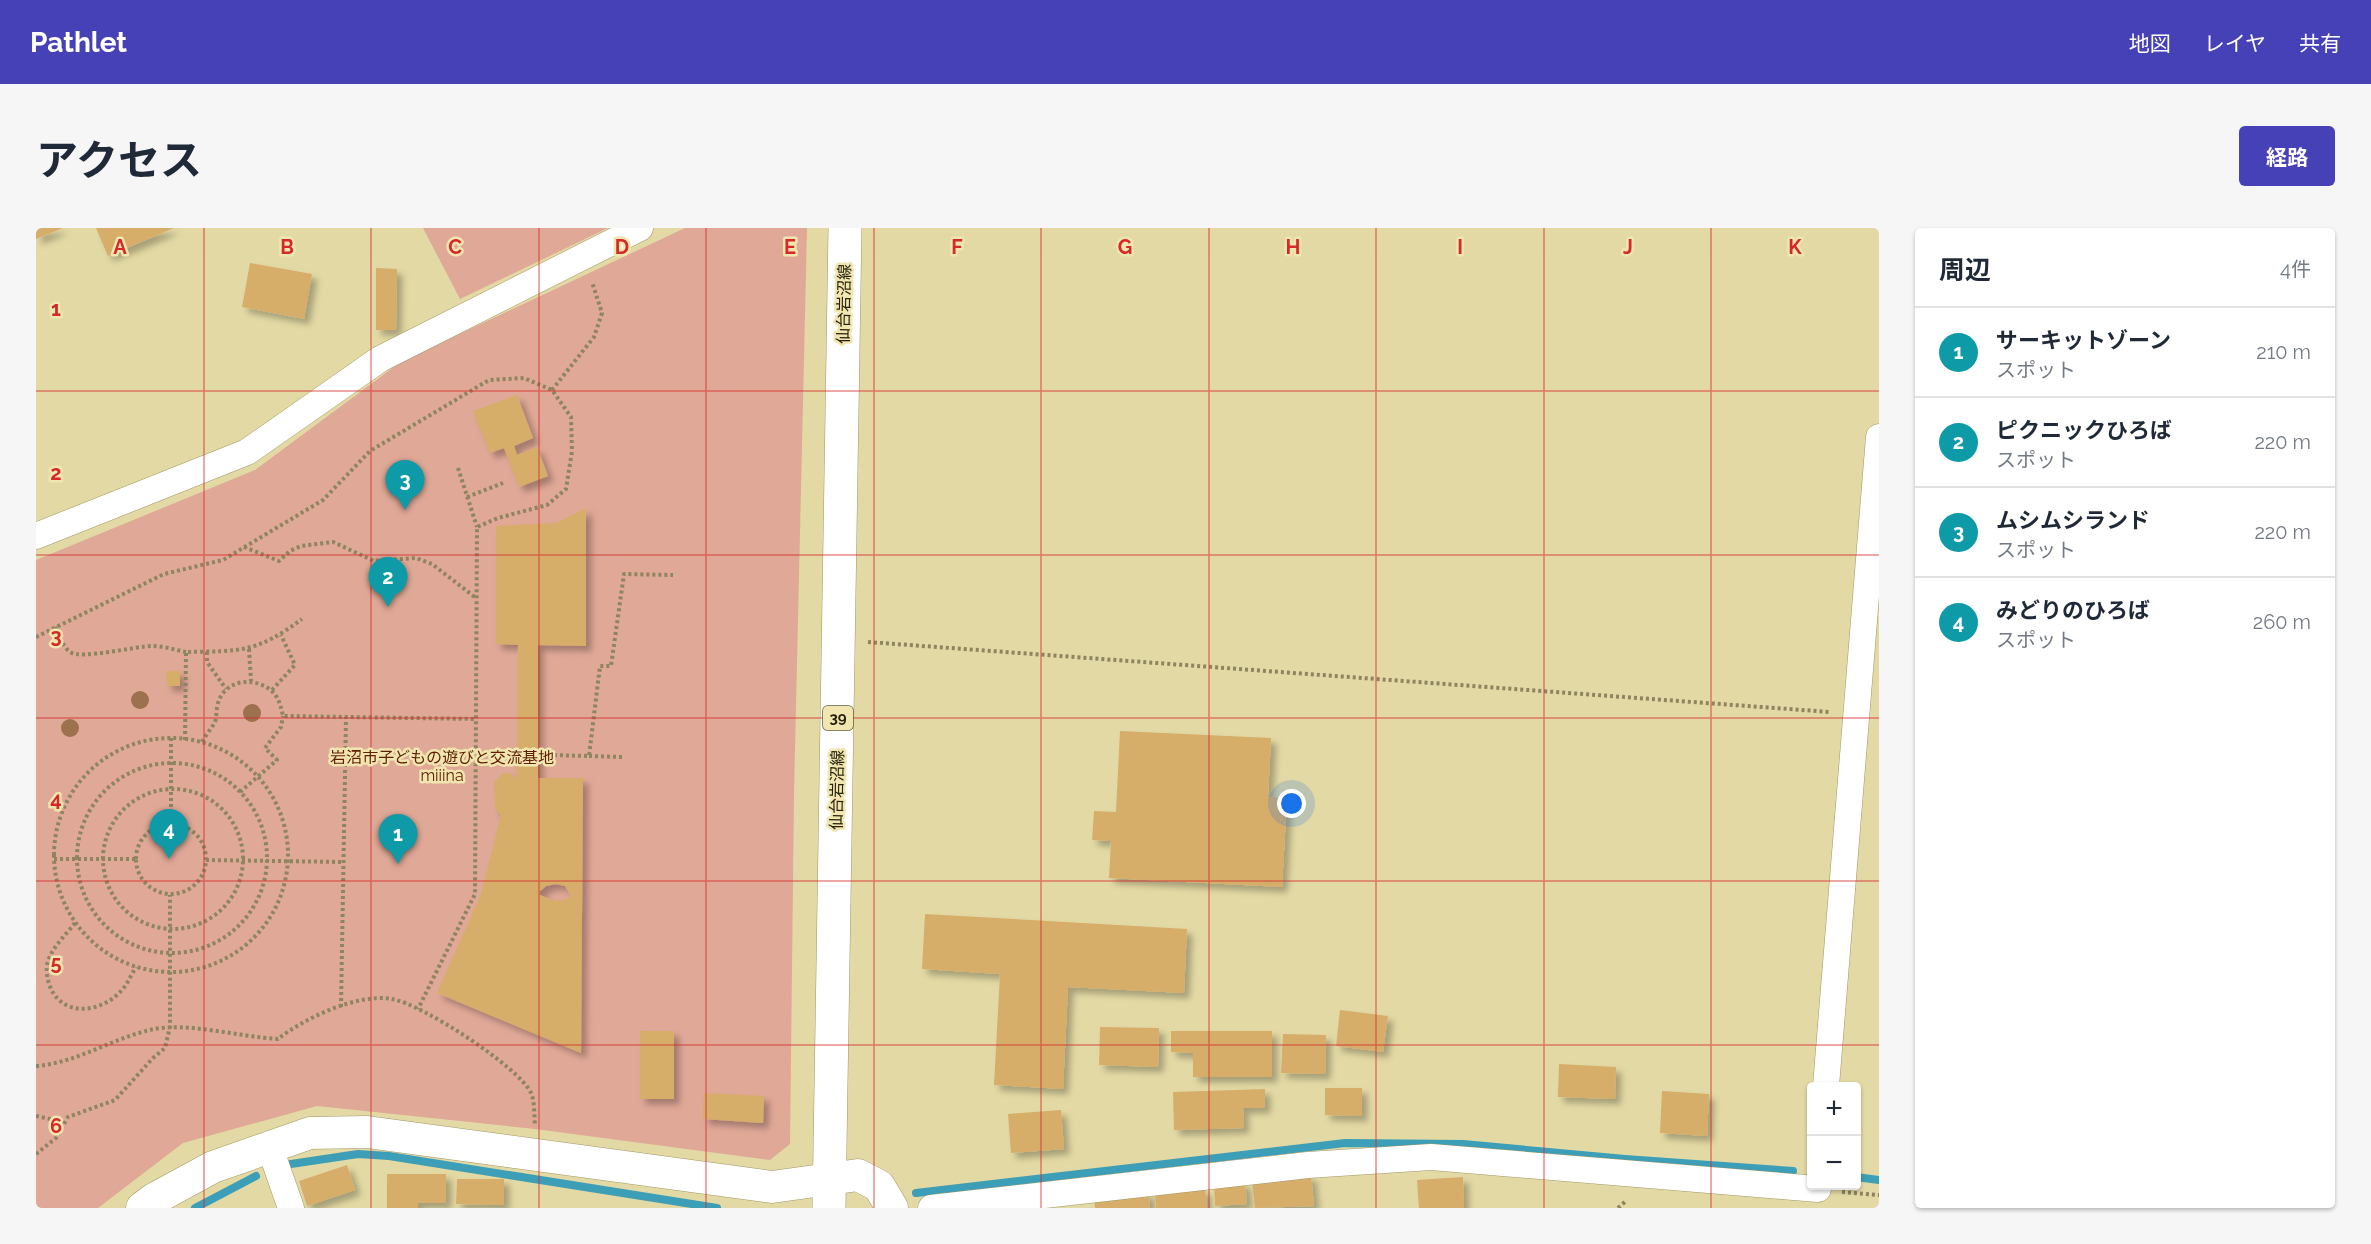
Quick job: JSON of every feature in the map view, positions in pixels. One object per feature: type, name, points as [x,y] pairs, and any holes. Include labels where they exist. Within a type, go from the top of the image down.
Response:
[{"type":"main road","name":"仙台岩沼線","points":[[830,1194],[845,228]]},
{"type":"street","points":[[36,536],[247,452],[380,359],[639,228]]},
{"type":"street","points":[[1826,1082],[1879,437]]},
{"type":"street","points":[[142,1208],[213,1167],[310,1133],[367,1132],[830,1194],[858,1175],[879,1186],[892,1208]]},
{"type":"street","points":[[270,1148],[291,1208]]},
{"type":"street","points":[[931,1208],[1308,1165],[1431,1157],[1817,1194]]},
{"type":"path","points":[[552,390],[594,337],[602,313],[590,275]]},
{"type":"path","points":[[36,637],[164,574],[223,560],[322,500],[370,451],[489,380],[524,378],[552,390],[571,417],[572,451],[566,489],[547,505],[498,518],[477,527]]},
{"type":"path","points":[[418,1009],[475,894],[477,527],[458,468]]},
{"type":"path","points":[[468,497],[503,483]]},
{"type":"path","points":[[244,547],[279,561],[290,551],[301,546],[333,542],[346,546],[374,561],[416,558],[432,564],[477,598]]},
{"type":"path","points":[[589,756],[600,666],[611,666],[624,574],[673,575]]},
{"type":"path","points":[[56,627],[68,651],[76,655],[94,655],[121,648],[156,646],[186,652],[207,652],[249,649],[281,634],[302,619]]},
{"type":"path","points":[[273,690],[295,665],[281,634]]},
{"type":"path","points":[[840,640],[1858,714]]},
{"type":"path","points":[[249,649],[251,681]]},
{"type":"path","points":[[185,740],[186,652]]},
{"type":"path","points":[[207,652],[207,662],[226,689]]},
{"type":"path","points":[[202,742],[216,720],[218,703],[226,689],[237,683],[251,681],[273,690],[283,716],[281,727],[265,748],[277,760],[240,792]]},
{"type":"path","points":[[283,716],[476,719]]},
{"type":"path","points":[[341,1007],[346,717]]},
{"type":"path","points":[[171,738],[171,824]]},
{"type":"path","points":[[171,738],[185,740],[202,742],[230,754],[258,777],[280,811],[284,826],[287,861],[283,892],[265,925],[239,951],[206,967],[169,973],[136,967],[100,950],[75,923],[58,890],[54,859],[59,818],[76,785],[102,760],[134,745],[171,738]]},
{"type":"path","points":[[476,753],[622,757]]},
{"type":"path","points":[[172,763],[209,771],[240,792],[261,824],[267,842],[268,861],[262,890],[248,916],[226,937],[199,950],[169,953],[148,950],[129,943],[97,917],[86,899],[79,879],[77,859],[84,822],[104,792],[135,771],[172,763]]},
{"type":"path","points":[[172,789],[201,795],[225,813],[240,839],[243,861],[238,883],[222,907],[198,923],[170,928],[147,923],[128,912],[109,888],[103,859],[108,832],[123,810],[145,794],[172,789]]},
{"type":"path","points":[[171,824],[182,826],[200,839],[206,860],[204,871],[191,888],[170,895],[148,886],[140,876],[136,859],[141,842],[148,832],[171,824]]},
{"type":"path","points":[[54,859],[136,859]]},
{"type":"path","points":[[206,860],[343,861]]},
{"type":"path","points":[[36,1154],[56,1138],[68,1117],[115,1100],[165,1048],[170,1028],[170,895]]},
{"type":"path","points":[[75,923],[52,952],[47,966],[47,977],[57,1001],[69,1008],[81,1009],[104,1003],[122,991],[136,967]]},
{"type":"path","points":[[36,1066],[63,1061],[150,1029],[170,1028],[278,1039],[296,1025],[341,1007],[371,999],[392,999],[418,1009],[466,1036],[519,1076],[531,1094],[535,1129]]},
{"type":"path","points":[[36,1116],[64,1122]]},
{"type":"path","points":[[1817,1194],[1879,1195]]},
{"type":"green space","points":[[423,228],[608,228],[460,299]]},
{"type":"green space","name":"岩沼市子どもの遊びと交流基地 miiina","points":[[685,228],[807,228],[794,794],[790,1144],[770,1160],[535,1129],[317,1106],[183,1143],[98,1208],[36,1208],[36,560],[255,470],[402,361]]},
{"type":"building","points":[[36,228],[63,228],[36,239]]},
{"type":"building","points":[[96,228],[174,228],[108,256]]},
{"type":"building","points":[[250,263],[312,274],[304,319],[242,307]]},
{"type":"building","points":[[376,268],[397,269],[396,330],[376,330]]},
{"type":"building","points":[[517,395],[533,438],[514,446],[517,455],[537,447],[548,476],[519,487],[504,448],[490,453],[473,411]]},
{"type":"building","points":[[586,508],[586,646],[538,645],[538,778],[583,778],[581,1053],[437,993],[481,894],[501,815],[495,809],[494,782],[503,773],[509,773],[517,778],[518,645],[496,644],[496,526],[556,523]],"holes":[[[556,884],[565,886],[571,896],[565,900],[554,901],[540,895],[540,891],[546,886]]]},
{"type":"building","points":[[166,671],[180,671],[180,686],[167,686]]},
{"type":"building","points":[[1120,731],[1271,738],[1268,797],[1287,798],[1282,887],[1109,878],[1111,841],[1092,840],[1094,811],[1116,812]]},
{"type":"building","points":[[925,914],[1187,929],[1184,993],[1068,987],[1063,1089],[994,1085],[1000,974],[922,969]]},
{"type":"building","points":[[1340,1010],[1388,1016],[1383,1052],[1336,1046]]},
{"type":"building","points":[[1100,1027],[1159,1028],[1158,1067],[1099,1065]]},
{"type":"building","points":[[640,1031],[674,1031],[674,1099],[640,1099]]},
{"type":"building","points":[[1171,1031],[1272,1031],[1272,1077],[1193,1077],[1193,1053],[1171,1052]]},
{"type":"building","points":[[1283,1034],[1326,1035],[1325,1074],[1281,1073]]},
{"type":"building","points":[[1559,1064],[1616,1067],[1615,1099],[1558,1097]]},
{"type":"building","points":[[1325,1088],[1362,1088],[1362,1116],[1325,1115]]},
{"type":"building","points":[[1265,1089],[1265,1108],[1243,1108],[1244,1128],[1174,1130],[1173,1092]]},
{"type":"building","points":[[1662,1091],[1709,1094],[1707,1136],[1660,1133]]},
{"type":"building","points":[[704,1093],[764,1096],[763,1123],[703,1119]]},
{"type":"building","points":[[1061,1110],[1064,1149],[1011,1153],[1008,1114]]},
{"type":"building","points":[[347,1165],[355,1190],[307,1206],[299,1181]]},
{"type":"building","points":[[387,1174],[446,1174],[446,1203],[418,1203],[418,1208],[387,1208]]},
{"type":"building","points":[[1311,1175],[1314,1206],[1255,1208],[1252,1182]]},
{"type":"building","points":[[1463,1177],[1464,1208],[1419,1208],[1417,1180]]},
{"type":"building","points":[[457,1179],[504,1179],[504,1205],[456,1204]]},
{"type":"building","points":[[1245,1182],[1247,1204],[1215,1206],[1214,1184]]},
{"type":"building","points":[[1205,1189],[1207,1208],[1156,1208],[1155,1192]]},
{"type":"building","points":[[1149,1192],[1150,1208],[1095,1208],[1094,1196]]},
{"type":"waterway","points":[[916,1193],[1345,1143],[1463,1144],[1793,1171]]},
{"type":"waterway","points":[[291,1164],[358,1154],[389,1156],[717,1208]]},
{"type":"waterway","points":[[195,1208],[256,1176]]},
{"type":"waterway","points":[[1861,1178],[1879,1180]]},
{"type":"place","name":"ムシムシランド","points":[[405,510]]},
{"type":"place","name":"ピクニックひろば","points":[[388,607]]},
{"type":"place","name":"みどりのひろば","points":[[169,859]]},
{"type":"place","name":"サーキットゾーン","points":[[398,864]]}]
